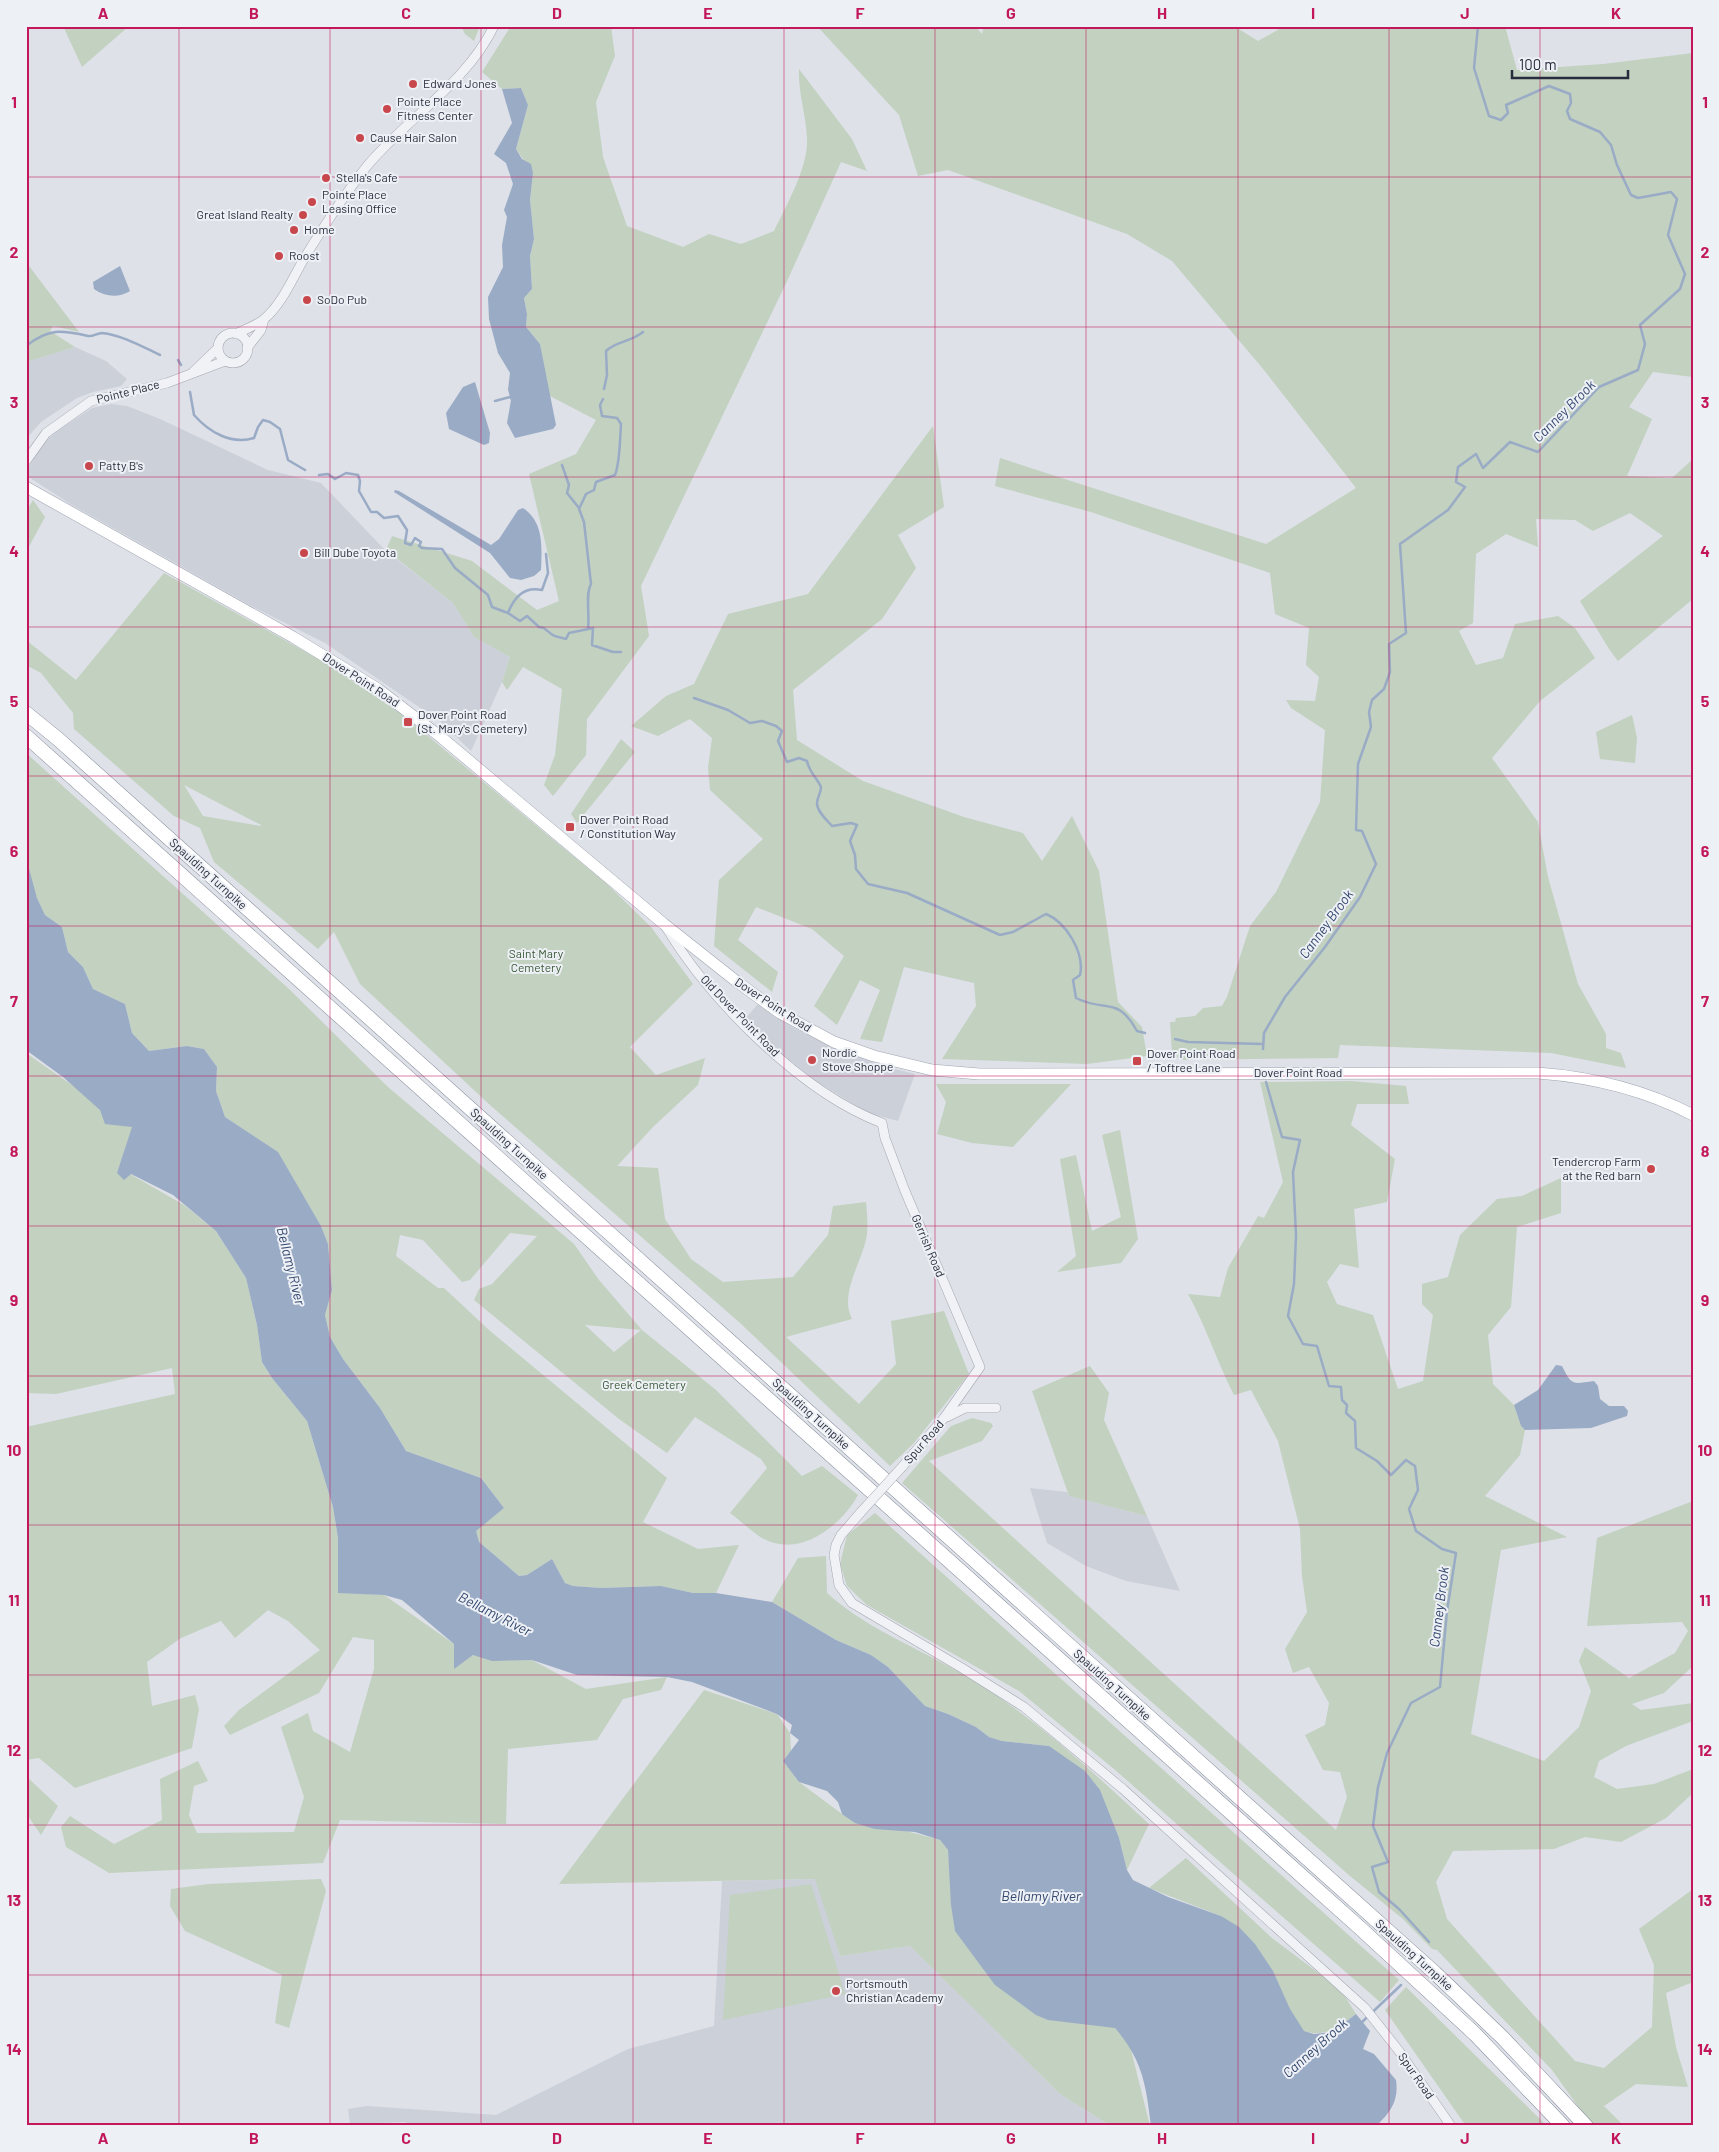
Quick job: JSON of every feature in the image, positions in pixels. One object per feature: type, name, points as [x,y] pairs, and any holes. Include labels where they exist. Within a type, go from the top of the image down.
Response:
[{"type":"highway","name":"Spaulding Turnpike","points":[[26,713],[65,745],[1435,1973],[1502,2037],[1586,2126]]},
{"type":"highway","name":"Spaulding Turnpike","points":[[26,736],[1360,1928],[1475,2034],[1562,2126]]},
{"type":"main road","name":"Dover Point Road","points":[[26,487],[285,633],[372,685],[442,738],[664,924],[748,990],[802,1025],[855,1050],[932,1070],[1021,1075],[1538,1073],[1611,1084],[1644,1094],[1693,1114]]},
{"type":"street","points":[[264,319],[261,330],[247,348],[245,357],[239,362],[225,361],[220,356],[218,348],[225,336],[236,334],[264,319],[285,293],[323,227],[358,178],[394,136],[470,66],[494,26]]},
{"type":"street","points":[[236,334],[243,338],[247,348]]},
{"type":"street","name":"Pointe Place","points":[[193,372],[218,348]]},
{"type":"street","name":"Pointe Place","points":[[26,461],[46,432],[91,401],[167,383],[225,361]]},
{"type":"street","name":"Old Dover Point Road","points":[[664,924],[685,959],[748,1028],[782,1060],[810,1083],[856,1111],[882,1123]]},
{"type":"street","name":"Gerrish Road","points":[[882,1123],[884,1138],[905,1191],[980,1367]]},
{"type":"street","name":"Spur Road","points":[[980,1367],[944,1418],[841,1535],[834,1555],[839,1585],[852,1603],[993,1687],[1053,1730],[1123,1789],[1365,2008],[1381,2026],[1451,2126]]},
{"type":"street","points":[[944,1418],[964,1408],[996,1408]]},
{"type":"shaded area","points":[[75,347],[106,361],[127,379],[121,386],[93,392],[77,398],[41,422],[26,439],[26,362]]},
{"type":"shaded area","points":[[111,404],[127,406],[160,419],[268,470],[321,483],[385,550],[453,603],[474,637],[510,657],[502,682],[471,751],[441,722],[325,643],[257,609],[72,505],[27,476],[29,467],[42,445],[55,432],[92,408]]},
{"type":"shaded area","points":[[758,1004],[792,1027],[839,1050],[887,1067],[915,1074],[898,1121],[868,1113],[816,1081],[785,1056],[745,1019]]},
{"type":"shaded area","points":[[1030,1488],[1067,1492],[1069,1496],[1147,1516],[1180,1591],[1126,1581],[1086,1566],[1047,1543]]},
{"type":"shaded area","name":"Portsmouth Christian Academy","points":[[816,1879],[840,1956],[910,1946],[1060,2094],[1111,2126],[414,2126],[405,2122],[350,2124],[348,2109],[367,2106],[496,2115],[628,2049],[714,2026],[722,1881]]},
{"type":"green space","points":[[63,26],[129,26],[82,67]]},
{"type":"green space","points":[[461,26],[480,26],[474,41],[465,34]]},
{"type":"green space","points":[[511,26],[611,26],[615,56],[596,102],[603,157],[627,226],[683,247],[709,234],[741,244],[774,231],[796,186],[807,149],[799,69],[852,139],[867,171],[841,162],[788,279],[641,586],[649,636],[587,719],[586,755],[553,796],[544,785],[555,755],[562,689],[523,667],[507,690],[502,682],[510,657],[474,637],[453,603],[386,550],[392,536],[472,561],[537,610],[559,601],[529,474],[576,454],[596,420],[548,395],[540,344],[526,327],[527,314],[524,298],[532,289],[530,256],[534,239],[530,200],[533,173],[516,149],[528,105],[521,88],[502,89],[482,72]]},
{"type":"green space","points":[[817,26],[975,26],[982,34],[984,26],[1234,26],[1258,41],[1285,26],[1505,26],[1517,70],[1603,64],[1693,53],[1693,377],[1653,372],[1629,407],[1652,419],[1627,476],[1672,478],[1693,459],[1693,599],[1618,661],[1580,601],[1663,536],[1630,513],[1593,531],[1575,520],[1536,519],[1538,547],[1506,534],[1476,554],[1473,623],[1459,631],[1476,665],[1503,658],[1515,624],[1558,616],[1575,628],[1595,658],[1540,701],[1492,758],[1538,822],[1548,877],[1578,984],[1606,1034],[1606,1048],[1621,1053],[1626,1068],[1551,1053],[1340,1045],[1338,1058],[1181,1060],[1172,1053],[1170,1022],[1175,1022],[1176,1018],[1195,1016],[1203,1008],[1222,1006],[1227,997],[1250,926],[1276,892],[1320,802],[1325,730],[1291,708],[1286,700],[1315,701],[1319,677],[1306,665],[1309,628],[1275,614],[1270,573],[1091,512],[995,486],[1000,458],[1266,544],[1356,488],[1264,370],[1172,261],[1127,234],[948,170],[918,176],[899,115]]},
{"type":"green space","points":[[26,262],[79,332],[53,326],[50,331],[75,347],[26,362]]},
{"type":"green space","points":[[933,426],[944,507],[898,535],[916,568],[882,619],[793,690],[797,740],[863,781],[964,817],[1023,833],[1042,861],[1072,816],[1099,871],[1118,1002],[1142,1027],[1147,1056],[1087,1064],[942,1059],[976,1006],[974,983],[904,967],[882,1042],[860,1039],[880,990],[860,980],[837,1025],[814,1006],[844,956],[812,929],[756,907],[738,940],[778,972],[772,992],[714,946],[719,880],[763,839],[710,790],[708,768],[712,738],[690,719],[658,736],[631,726],[666,696],[694,684],[728,614],[808,594]]},
{"type":"green space","points":[[33,500],[45,517],[26,552],[26,512]]},
{"type":"green space","name":"Saint Mary Cemetery","points":[[164,573],[324,662],[400,713],[607,884],[651,927],[693,984],[630,1047],[656,1075],[705,1058],[698,1085],[653,1127],[617,1166],[658,1168],[665,1219],[691,1259],[723,1282],[793,1277],[828,1235],[833,1206],[866,1202],[867,1233],[848,1298],[852,1319],[786,1337],[859,1404],[896,1364],[891,1321],[944,1311],[969,1374],[914,1443],[890,1466],[739,1322],[490,1105],[360,984],[334,932],[318,949],[214,862],[200,828],[174,816],[74,729],[73,713],[41,673],[26,665],[26,640],[76,680]],"holes":[[[184,785],[261,825],[203,816]]]},
{"type":"green space","points":[[1632,715],[1637,738],[1635,763],[1600,759],[1596,732]]},
{"type":"green space","points":[[621,739],[635,752],[577,823],[571,814]]},
{"type":"green space","name":"Greek Cemetery","points":[[26,753],[289,989],[388,1087],[574,1244],[599,1280],[642,1330],[716,1390],[802,1476],[822,1466],[858,1495],[851,1507],[830,1528],[805,1542],[778,1544],[760,1537],[730,1513],[767,1468],[761,1459],[695,1417],[667,1453],[619,1419],[474,1300],[479,1289],[492,1284],[537,1236],[510,1233],[470,1280],[462,1282],[423,1240],[400,1235],[396,1256],[438,1288],[444,1288],[489,1330],[667,1478],[643,1522],[698,1549],[739,1545],[716,1593],[693,1593],[661,1586],[601,1588],[573,1586],[565,1583],[552,1559],[527,1575],[519,1576],[479,1542],[475,1531],[504,1508],[481,1478],[406,1451],[380,1408],[343,1359],[330,1337],[325,1315],[332,1290],[328,1244],[321,1226],[278,1153],[225,1117],[216,1091],[217,1067],[204,1049],[187,1046],[149,1051],[132,1033],[125,1004],[93,989],[83,967],[68,952],[62,927],[45,915],[28,871],[26,858]],"holes":[[[585,1325],[641,1330],[614,1352]]]},
{"type":"green space","points":[[26,1053],[132,1127],[130,1174],[184,1205],[216,1231],[246,1278],[257,1325],[262,1362],[272,1378],[307,1421],[333,1507],[338,1538],[338,1592],[384,1595],[454,1644],[454,1668],[473,1655],[532,1660],[586,1689],[667,1677],[661,1690],[623,1699],[597,1740],[508,1749],[506,1824],[340,1820],[323,1863],[109,1873],[66,1847],[61,1827],[70,1816],[114,1844],[162,1820],[160,1779],[198,1761],[208,1781],[194,1786],[189,1815],[197,1833],[294,1832],[304,1797],[281,1727],[308,1713],[313,1731],[350,1752],[374,1669],[374,1640],[353,1637],[319,1693],[230,1735],[224,1726],[239,1710],[320,1650],[288,1621],[268,1610],[235,1638],[221,1621],[181,1638],[147,1662],[152,1706],[195,1695],[199,1709],[192,1748],[75,1788],[39,1758],[26,1760],[26,1427],[175,1394],[172,1368],[56,1394],[26,1393]]},
{"type":"green space","points":[[1351,1081],[1406,1086],[1409,1104],[1357,1104],[1351,1125],[1395,1159],[1387,1202],[1354,1209],[1359,1268],[1340,1264],[1327,1282],[1337,1304],[1373,1315],[1398,1389],[1423,1381],[1433,1315],[1422,1304],[1422,1284],[1448,1277],[1460,1235],[1497,1199],[1522,1196],[1561,1178],[1561,1213],[1517,1227],[1511,1307],[1488,1335],[1493,1384],[1514,1405],[1521,1426],[1525,1430],[1520,1455],[1485,1496],[1567,1537],[1501,1550],[1471,1734],[1544,1761],[1579,1727],[1591,1691],[1579,1661],[1585,1647],[1629,1678],[1675,1653],[1688,1631],[1682,1622],[1587,1626],[1597,1538],[1693,1501],[1693,1666],[1664,1693],[1632,1704],[1641,1710],[1693,1703],[1693,1721],[1626,1746],[1599,1761],[1594,1777],[1617,1789],[1654,1784],[1693,1769],[1693,1793],[1666,1818],[1621,1842],[1585,1837],[1554,1849],[1453,1851],[1436,1882],[1447,1919],[1575,2061],[1604,2068],[1652,2027],[1654,1965],[1639,1929],[1693,1889],[1693,1982],[1666,1993],[1676,2047],[1688,2087],[1636,2084],[1604,2106],[1624,2126],[1592,2126],[1552,2070],[1437,1950],[1432,1949],[1403,1919],[1350,1876],[902,1483],[951,1426],[972,1418],[991,1423],[993,1426],[982,1441],[929,1461],[1336,1830],[1347,1797],[1340,1772],[1323,1770],[1305,1735],[1325,1725],[1329,1703],[1309,1667],[1293,1673],[1285,1649],[1307,1612],[1302,1576],[1300,1529],[1278,1441],[1251,1390],[1234,1395],[1188,1294],[1220,1297],[1228,1268],[1258,1216],[1264,1218],[1283,1182],[1260,1082]]},
{"type":"green space","points":[[936,1084],[1071,1084],[1013,1147],[972,1143],[937,1134],[946,1102]]},
{"type":"green space","points":[[1120,1130],[1138,1239],[1121,1263],[1057,1272],[1076,1256],[1060,1159],[1076,1155],[1092,1231],[1121,1217],[1102,1135]]},
{"type":"green space","points":[[1090,1366],[1109,1393],[1104,1420],[1147,1516],[1069,1496],[1032,1391]]},
{"type":"green space","points":[[875,1513],[1399,1980],[1380,2002],[1114,1769],[1019,1691],[867,1605],[847,1586],[840,1564],[847,1535]]},
{"type":"green space","points":[[826,1556],[827,1593],[862,1620],[960,1673],[1002,1699],[1067,1750],[1149,1824],[1127,1870],[1119,1838],[1049,1746],[1002,1741],[989,1737],[976,1727],[925,1706],[888,1667],[871,1655],[836,1640],[772,1602],[798,1558]]},
{"type":"green space","points":[[704,1690],[777,1714],[790,1733],[791,1751],[783,1761],[799,1782],[842,1814],[940,1840],[948,1850],[955,1931],[1115,2028],[1130,2046],[1150,2126],[1111,2126],[1060,2094],[910,1946],[840,1956],[815,1879],[559,1884]]},
{"type":"green space","points":[[26,1779],[29,1779],[58,1806],[41,1835],[26,1813]]},
{"type":"green space","points":[[1186,1858],[1272,1938],[1341,1990],[1356,2014],[1326,2032],[1312,2033],[1304,2031],[1221,1916],[1149,1888]]},
{"type":"green space","points":[[321,1879],[326,1891],[289,2028],[275,2023],[282,1975],[185,1931],[170,1906],[171,1889],[209,1884]]},
{"type":"green space","points":[[811,1884],[845,1994],[723,2020],[730,1895]]},
{"type":"green space","points":[[1406,1987],[1547,2126],[1466,2126],[1385,2010]]},
{"type":"water","points":[[521,88],[528,105],[516,149],[522,159],[531,164],[533,173],[530,200],[534,239],[530,256],[532,289],[524,298],[527,314],[526,327],[540,344],[556,425],[553,429],[515,438],[507,423],[511,400],[508,390],[510,373],[498,353],[489,319],[488,297],[503,267],[502,245],[507,217],[504,210],[513,184],[506,163],[494,154],[512,123],[502,89]]},
{"type":"water","points":[[120,266],[130,291],[112,296],[94,289],[93,282]]},
{"type":"water","points":[[475,382],[490,433],[489,443],[484,445],[449,429],[446,413],[463,387]]},
{"type":"water","points":[[395,490],[491,545],[499,539],[518,510],[523,508],[535,520],[538,528],[541,544],[541,570],[534,576],[521,580],[510,578],[490,553],[394,492]]},
{"type":"water","name":"Bellamy River","points":[[26,858],[37,898],[45,915],[62,927],[68,952],[83,967],[93,989],[125,1004],[132,1033],[149,1051],[187,1046],[204,1049],[217,1067],[216,1091],[225,1117],[278,1152],[321,1226],[328,1244],[332,1290],[325,1315],[330,1337],[343,1359],[380,1408],[406,1451],[481,1478],[504,1508],[476,1531],[479,1542],[519,1576],[527,1575],[552,1559],[565,1583],[573,1586],[601,1588],[661,1586],[693,1593],[716,1593],[772,1602],[836,1640],[871,1655],[888,1667],[925,1706],[976,1727],[989,1737],[1002,1741],[1049,1746],[1085,1771],[1100,1790],[1119,1838],[1127,1870],[1133,1880],[1168,1897],[1221,1916],[1239,1927],[1255,1944],[1273,1971],[1290,2009],[1304,2031],[1314,2034],[1332,2032],[1356,2014],[1370,2031],[1363,2049],[1374,2054],[1396,2080],[1395,2100],[1390,2111],[1381,2121],[1376,2126],[1151,2126],[1142,2074],[1132,2051],[1115,2028],[1048,2020],[1036,2015],[995,1985],[955,1931],[951,1905],[948,1850],[940,1840],[915,1832],[875,1829],[855,1823],[842,1814],[838,1802],[827,1791],[799,1782],[783,1761],[799,1740],[790,1733],[792,1725],[777,1714],[692,1682],[667,1677],[577,1675],[532,1660],[492,1661],[473,1655],[454,1669],[454,1644],[402,1600],[384,1595],[338,1593],[338,1538],[333,1507],[307,1421],[272,1378],[262,1362],[257,1325],[246,1278],[216,1231],[173,1195],[131,1174],[124,1180],[117,1173],[132,1127],[105,1124],[100,1110],[63,1077],[26,1050]]},
{"type":"water","points":[[1556,1365],[1562,1366],[1568,1377],[1574,1382],[1594,1381],[1598,1386],[1600,1399],[1609,1406],[1624,1406],[1628,1411],[1627,1416],[1591,1428],[1525,1430],[1521,1426],[1514,1405],[1538,1390]]},
{"type":"waterway","name":"Canney Brook","points":[[1263,1049],[1264,1033],[1285,997],[1325,947],[1360,897],[1376,864],[1362,831],[1356,830],[1358,764],[1371,727],[1369,712],[1372,700],[1384,689],[1390,672],[1389,644],[1406,633],[1400,544],[1448,510],[1465,487],[1456,482],[1458,467],[1476,454],[1483,468],[1510,442],[1538,452],[1599,387],[1638,370],[1645,344],[1640,325],[1680,289],[1685,274],[1668,235],[1677,199],[1671,192],[1638,198],[1631,195],[1617,165],[1611,145],[1600,132],[1570,119],[1567,111],[1571,103],[1570,94],[1549,86],[1506,105],[1508,113],[1501,120],[1489,116],[1474,68],[1478,26]]},
{"type":"waterway","points":[[26,346],[49,333],[70,332],[90,336],[102,333],[125,339],[160,355]]},
{"type":"waterway","points":[[604,389],[607,375],[606,351],[614,345],[634,338],[643,332]]},
{"type":"waterway","points":[[178,360],[181,365]]},
{"type":"waterway","points":[[190,392],[194,415],[206,427],[221,436],[237,440],[254,438],[263,420],[270,422],[280,429],[288,460],[305,470]]},
{"type":"waterway","points":[[495,401],[510,397],[512,399]]},
{"type":"waterway","points":[[588,629],[588,594],[591,584],[584,522],[579,509],[586,494],[594,490],[596,482],[615,475],[620,443],[621,424],[617,418],[602,416],[600,405],[603,399]]},
{"type":"waterway","points":[[562,465],[569,485],[567,493],[579,508]]},
{"type":"waterway","points":[[319,475],[328,474],[335,479],[346,473],[358,475],[360,481],[359,491],[371,512],[377,512],[384,518],[398,516],[407,530],[405,543],[411,545],[415,538],[421,542],[419,546],[422,548],[442,549],[455,568],[488,595],[492,607],[508,613],[520,621],[527,616],[539,627],[566,639],[569,633],[593,628],[592,645],[613,652],[621,652]]},
{"type":"waterway","points":[[508,613],[513,602],[520,594],[530,590],[542,590],[548,573],[546,554]]},
{"type":"waterway","points":[[694,698],[728,710],[750,723],[762,721],[776,726],[782,731],[778,741],[787,762],[799,758],[807,761],[809,768],[821,787],[817,806],[823,816],[832,826],[851,823],[857,825],[850,841],[855,855],[856,869],[868,884],[907,893],[1000,935],[1013,932],[1046,914],[1067,931],[1077,948],[1081,966],[1080,975],[1073,980],[1076,998],[1117,1009],[1130,1020],[1137,1031],[1145,1033]]},
{"type":"waterway","points":[[1175,1039],[1188,1042],[1263,1044]]},
{"type":"waterway","name":"Canney Brook","points":[[1266,1082],[1282,1137],[1300,1140],[1293,1172],[1296,1235],[1294,1284],[1288,1316],[1303,1344],[1317,1346],[1329,1386],[1341,1387],[1342,1400],[1347,1405],[1346,1413],[1355,1421],[1356,1448],[1377,1461],[1391,1475],[1406,1460],[1415,1466],[1418,1490],[1409,1509],[1416,1531],[1442,1549],[1456,1553],[1447,1611],[1440,1687],[1411,1703],[1387,1753],[1378,1787],[1373,1826],[1388,1862],[1372,1867],[1379,1892],[1399,1909],[1429,1942]]},
{"type":"waterway","name":"Canney Brook","points":[[1360,2024],[1401,1985]]},
{"type":"place","name":"Edward Jones","points":[[413,84]]},
{"type":"place","name":"Pointe Place Fitness Center","points":[[387,109]]},
{"type":"place","name":"Cause Hair Salon","points":[[360,138]]},
{"type":"place","name":"Stella's Cafe","points":[[326,178]]},
{"type":"place","name":"Pointe Place Leasing Office","points":[[312,202]]},
{"type":"place","name":"Great Island Realty","points":[[303,215]]},
{"type":"place","name":"Home","points":[[294,230]]},
{"type":"place","name":"Roost","points":[[279,256]]},
{"type":"place","name":"SoDo Pub","points":[[307,300]]},
{"type":"place","name":"Patty B's","points":[[89,466]]},
{"type":"place","name":"Bill Dube Toyota","points":[[304,553]]},
{"type":"place","name":"Dover Point Road (St. Mary's Cemetery)","points":[[408,722]]},
{"type":"place","name":"Dover Point Road / Constitution Way","points":[[570,827]]},
{"type":"place","name":"Nordic Stove Shoppe","points":[[812,1060]]},
{"type":"place","name":"Dover Point Road / Toftree Lane","points":[[1137,1061]]},
{"type":"place","name":"Tendercrop Farm at the Red barn","points":[[1651,1169]]},
{"type":"place","name":"Portsmouth Christian Academy","points":[[836,1991]]}]
